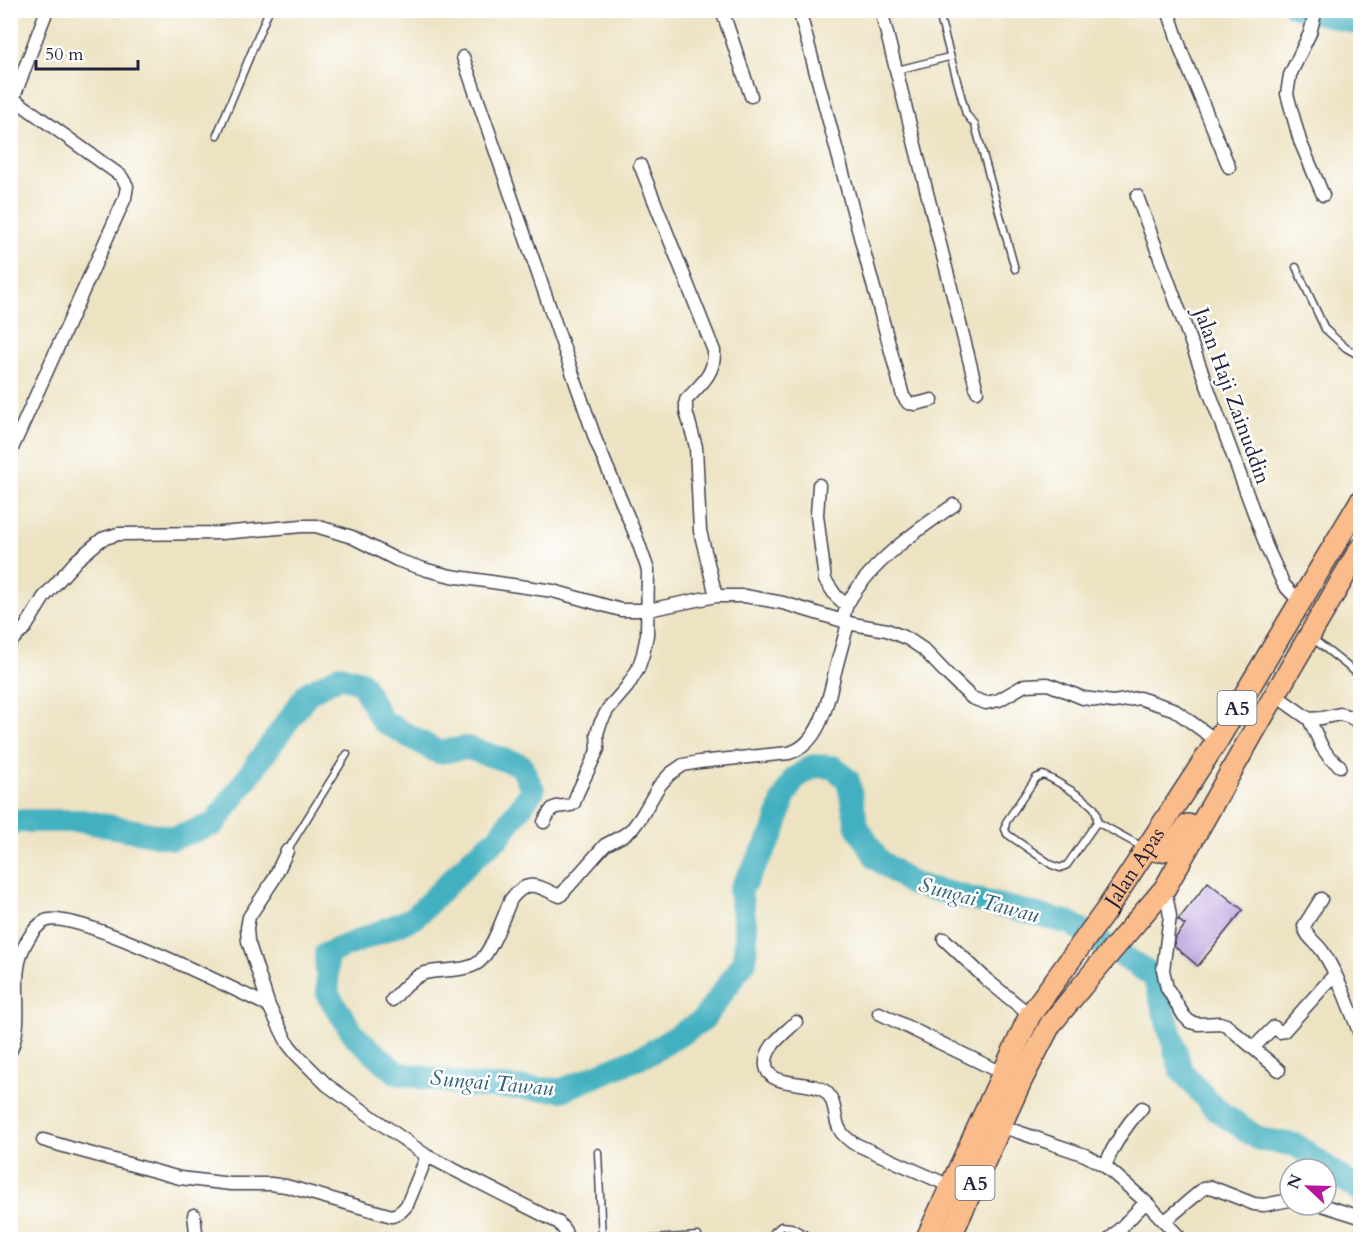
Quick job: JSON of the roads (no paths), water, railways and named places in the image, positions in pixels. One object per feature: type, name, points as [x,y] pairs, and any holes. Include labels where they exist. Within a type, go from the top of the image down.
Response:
[{"type":"highway","name":"Jalan Apas","points":[[926,1239],[1030,1015],[1107,909],[1217,741],[1360,502]]},
{"type":"highway","name":"Jalan Apas","points":[[949,1239],[1021,1081],[1050,1025],[1165,888],[1360,549]]},
{"type":"highway","points":[[1146,849],[1159,851],[1170,849],[1205,806],[1213,804]]},
{"type":"highway","points":[[959,1166],[985,1132],[1001,1126]]},
{"type":"street","points":[[10,453],[125,198],[127,186],[121,176],[12,103],[47,10]]},
{"type":"street","points":[[722,10],[751,96]]},
{"type":"street","points":[[799,10],[903,396],[908,403],[915,404],[932,400]]},
{"type":"street","points":[[880,10],[977,391]]},
{"type":"street","points":[[1168,10],[1182,53],[1229,167]]},
{"type":"street","points":[[1316,10],[1310,33],[1290,75],[1287,94],[1300,141],[1323,195]]},
{"type":"street","points":[[463,57],[596,441],[648,570],[646,644],[638,669],[627,687],[608,709],[600,724],[597,734],[598,749],[574,803],[572,806],[556,806],[544,822]]},
{"type":"street","points":[[640,165],[714,351],[714,362],[710,373],[686,400],[686,411],[696,447],[700,531],[716,596]]},
{"type":"street","name":"Jalan Haji Zainuddin","points":[[1137,196],[1267,548],[1284,585],[1301,603]]},
{"type":"street","points":[[819,485],[817,515],[825,580],[836,596],[846,605]]},
{"type":"street","points":[[392,1000],[417,977],[468,967],[481,961],[511,898],[517,891],[523,886],[530,885],[560,896],[605,845],[624,836],[633,828],[659,786],[683,765],[797,751],[812,736],[825,710],[846,622],[846,605],[868,574],[913,533],[954,505]]},
{"type":"street","points":[[10,642],[25,628],[44,597],[77,560],[102,539],[118,534],[221,533],[302,525],[316,526],[352,537],[398,561],[427,570],[451,576],[553,591],[621,610],[648,610],[716,596],[745,596],[783,603],[846,622],[887,630],[908,639],[924,649],[972,698],[986,703],[999,700],[1025,685],[1047,684],[1083,698],[1113,702],[1138,698],[1173,709],[1217,741]]},
{"type":"street","points":[[1275,695],[1310,719],[1322,747],[1340,765]]},
{"type":"street","points":[[1310,719],[1340,714],[1360,723]]},
{"type":"street","points":[[287,851],[274,879],[249,917],[247,927],[248,941],[269,1005],[288,1044],[327,1085],[427,1156],[559,1223],[568,1239]]},
{"type":"street","points":[[1165,888],[1170,916],[1163,970],[1167,988],[1184,1016],[1190,1022],[1198,1024],[1226,1025],[1279,1070]]},
{"type":"street","points":[[1321,899],[1304,926],[1305,931],[1322,951],[1335,974],[1360,1034]]},
{"type":"street","points":[[10,1052],[15,1042],[18,1021],[16,982],[20,957],[26,942],[37,927],[45,921],[55,920],[80,924],[134,943],[269,1005]]},
{"type":"street","points":[[944,939],[987,980],[1030,1015]]},
{"type":"street","points":[[1253,1048],[1274,1027],[1280,1032],[1284,1031],[1335,974]]},
{"type":"street","points":[[879,1013],[1002,1073]]},
{"type":"street","points":[[796,1022],[774,1043],[768,1053],[766,1067],[770,1075],[780,1081],[824,1089],[832,1098],[838,1128],[853,1143],[950,1186]]},
{"type":"street","points":[[1105,1166],[1113,1146],[1128,1122],[1142,1107]]},
{"type":"street","points":[[1001,1126],[1085,1155],[1105,1166],[1146,1202],[1182,1239]]},
{"type":"street","points":[[43,1140],[180,1178],[231,1184],[286,1186],[392,1215],[402,1212],[407,1205],[427,1156]]},
{"type":"street","points":[[1165,1221],[1203,1189],[1211,1187],[1254,1204],[1278,1202]]},
{"type":"street","points":[[1109,1239],[1146,1202]]},
{"type":"street","points":[[1338,1210],[1360,1217]]},
{"type":"street","points":[[194,1215],[197,1239]]},
{"type":"lane","points":[[217,135],[269,10]]},
{"type":"lane","points":[[938,10],[949,57],[966,114],[975,125],[1015,269]]},
{"type":"lane","points":[[897,70],[949,57]]},
{"type":"lane","points":[[1296,267],[1325,329],[1346,348],[1360,356]]},
{"type":"lane","points":[[1309,636],[1360,676]]},
{"type":"lane","points":[[287,851],[347,754]]},
{"type":"lane","points":[[1043,775],[1093,806],[1097,814],[1097,822],[1067,865],[1060,868],[1007,834],[1005,829],[1006,822],[1036,778],[1043,775]]},
{"type":"lane","points":[[1097,822],[1146,849]]},
{"type":"lane","points":[[598,1152],[602,1239]]},
{"type":"lane","points":[[770,1239],[781,1226],[791,1227],[815,1239]]},
{"type":"lane","points":[[638,1239],[699,1236]]},
{"type":"waterway","points":[[1291,10],[1360,29]]},
{"type":"waterway","name":"Sungai Tawau","points":[[10,824],[18,821],[82,821],[173,838],[214,824],[308,693],[340,676],[361,682],[382,721],[438,752],[467,748],[521,765],[533,790],[498,838],[473,858],[414,918],[326,954],[328,995],[355,1036],[397,1073],[473,1086],[562,1090],[648,1054],[702,1021],[745,961],[746,931],[740,891],[774,832],[783,800],[794,779],[813,766],[833,767],[848,780],[857,826],[877,859],[912,884],[1070,923],[1154,976],[1181,1070],[1214,1108],[1259,1139],[1296,1145],[1360,1191]]}]
